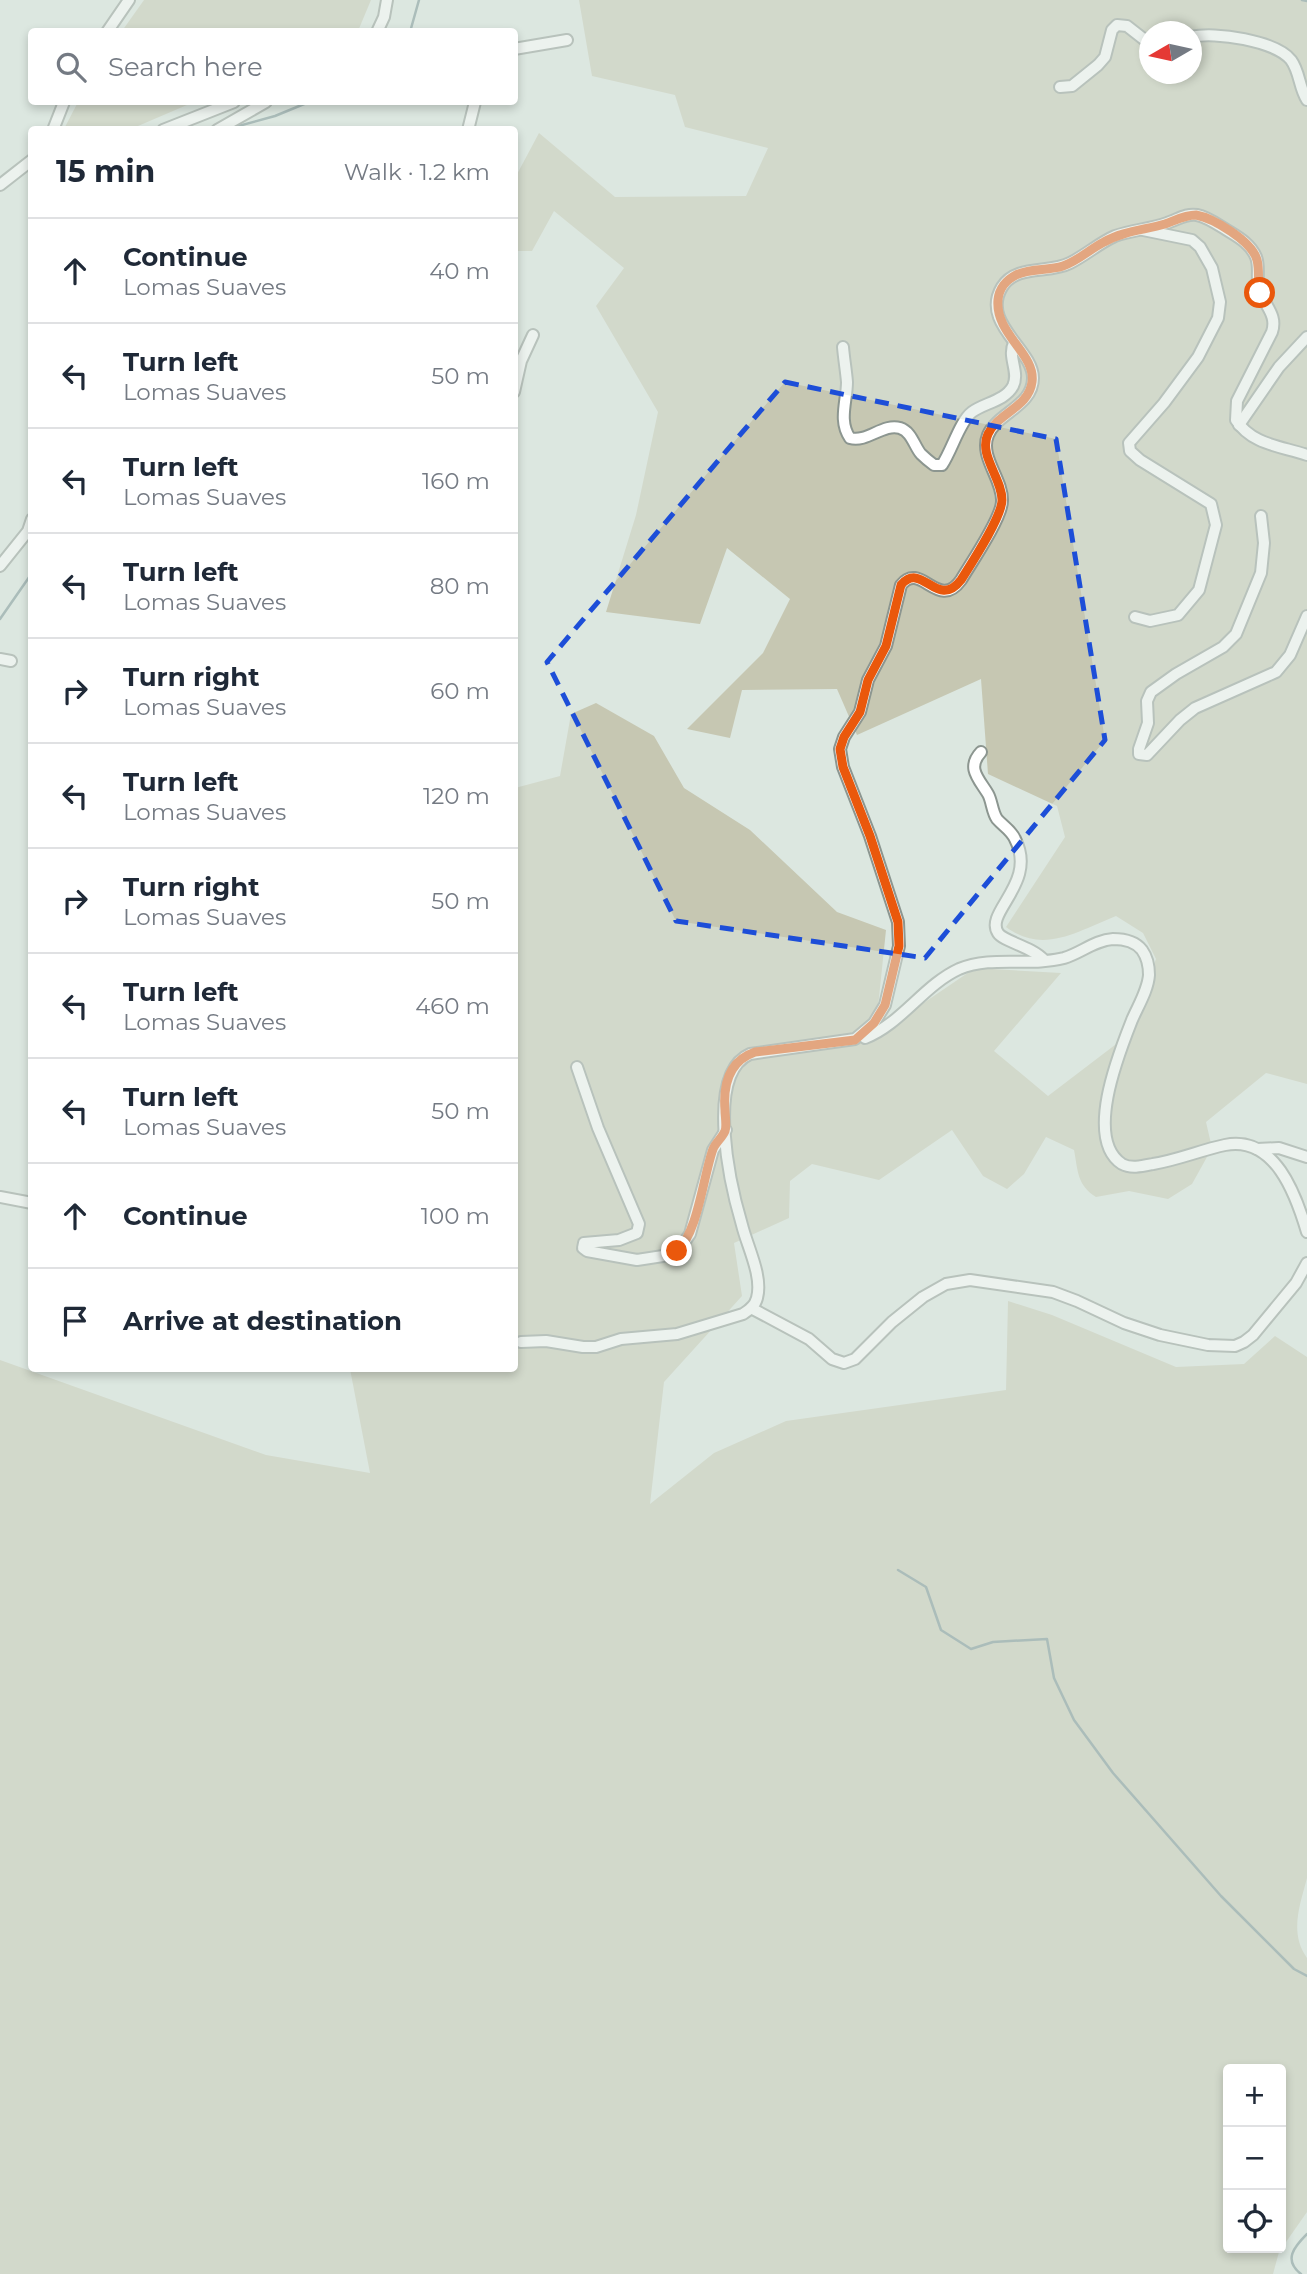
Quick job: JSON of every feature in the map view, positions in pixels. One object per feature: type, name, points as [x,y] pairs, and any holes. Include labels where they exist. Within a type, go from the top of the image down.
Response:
[{"type":"street","points":[[110,28],[129,0]]},
{"type":"street","points":[[379,28],[387,0]]},
{"type":"street","points":[[1060,87],[1072,86],[1098,65],[1105,57],[1112,30],[1117,25],[1127,26],[1139,35]]},
{"type":"street","points":[[1202,35],[1227,35],[1281,52],[1293,63],[1307,100]]},
{"type":"street","points":[[518,48],[567,40]]},
{"type":"street","points":[[55,126],[63,105]]},
{"type":"street","points":[[173,126],[226,105]]},
{"type":"street","points":[[224,126],[261,105]]},
{"type":"street","points":[[469,126],[474,105]]},
{"type":"street","points":[[0,186],[28,163]]},
{"type":"street","points":[[855,1040],[874,1023],[885,1005],[898,954],[900,932],[870,836],[843,767],[841,744],[860,712],[868,680],[886,646],[901,585],[908,578],[915,577],[939,591],[955,587],[1000,509],[1002,495],[986,449],[987,437],[993,427],[1022,401],[1031,388],[1033,378],[1029,365],[1003,327],[999,310],[1000,292],[1006,283],[1026,272],[1062,267],[1114,237],[1187,215],[1200,215],[1241,239],[1255,256],[1258,288],[1274,323],[1237,401],[1236,420],[1258,440],[1307,455]]},
{"type":"street","points":[[1135,617],[1150,621],[1178,615],[1199,590],[1216,524],[1211,504],[1140,460],[1130,451],[1129,443],[1164,403],[1198,356],[1218,318],[1220,302],[1212,268],[1200,247],[1192,240],[1140,229]]},
{"type":"street","points":[[518,376],[524,353],[533,335]]},
{"type":"street","points":[[1239,425],[1279,367],[1307,337]]},
{"type":"street","points":[[843,347],[847,381],[843,420],[850,438],[857,440],[890,428],[899,428],[910,436],[919,452],[934,466],[942,465],[952,450],[962,422],[972,412],[1008,393],[1014,384],[1011,349],[1014,343]]},
{"type":"street","points":[[1261,516],[1264,543],[1261,573],[1236,634],[1223,647],[1151,692],[1147,701],[1148,723],[1139,754],[1147,755],[1180,720],[1204,703],[1276,672],[1290,655],[1307,616]]},
{"type":"street","points":[[0,566],[28,531]]},
{"type":"street","points":[[981,752],[974,763],[976,778],[988,794],[998,819],[1013,834],[1022,859],[1020,877],[999,912],[997,931],[1001,937],[1033,950],[1044,960]]},
{"type":"street","points":[[521,1342],[546,1341],[583,1348],[596,1347],[621,1339],[687,1332],[743,1314],[751,1308],[757,1298],[756,1276],[731,1183],[726,1130],[724,1102],[732,1068],[740,1059],[755,1052],[855,1040],[878,1031],[959,970],[993,962],[1063,958],[1112,939],[1133,943],[1146,958],[1148,981],[1119,1058],[1104,1116],[1106,1141],[1120,1162],[1131,1167],[1143,1166],[1232,1144],[1257,1149],[1279,1148],[1307,1157]]},
{"type":"street","points":[[577,1067],[598,1128],[639,1224],[634,1236],[584,1243],[583,1248],[587,1251],[637,1260],[663,1256],[681,1247],[690,1234],[713,1150],[726,1130]]},
{"type":"street","points":[[1257,1149],[1271,1159],[1280,1171],[1291,1190],[1307,1232]]},
{"type":"street","points":[[0,1197],[28,1202]]},
{"type":"street","points":[[751,1308],[808,1339],[832,1359],[844,1363],[855,1359],[892,1322],[923,1297],[946,1284],[970,1280],[1053,1292],[1160,1335],[1208,1345],[1235,1346],[1253,1335],[1296,1283],[1307,1263]]},
{"type":"highlighted area","points":[[785,382],[1056,439],[1105,740],[925,958],[676,921],[547,662]]},
{"type":"green space","points":[[144,0],[371,0],[359,28],[124,28]]},
{"type":"green space","points":[[579,0],[1307,0],[1307,1084],[1266,1073],[1206,1122],[1212,1148],[1192,1184],[1168,1199],[1129,1191],[1096,1197],[1082,1182],[1074,1150],[1046,1137],[1024,1174],[1007,1189],[983,1176],[952,1130],[879,1180],[812,1164],[790,1181],[789,1218],[734,1243],[742,1296],[664,1382],[650,1504],[714,1453],[786,1421],[1006,1390],[1008,1301],[1052,1315],[1176,1367],[1244,1364],[1275,1336],[1307,1357],[1307,1878],[1297,1929],[1298,1939],[1307,1958],[1307,2212],[1286,2242],[1286,2064],[1223,2064],[1223,2253],[1279,2253],[1273,2274],[0,2274],[0,1360],[266,1455],[370,1473],[351,1372],[518,1372],[518,787],[560,776],[571,714],[596,703],[654,736],[684,788],[750,830],[837,912],[886,930],[875,1036],[975,968],[1061,973],[994,1051],[1048,1096],[1128,1035],[1156,959],[1143,933],[1116,916],[1061,938],[1047,940],[1020,935],[1006,927],[1065,837],[1057,806],[988,774],[981,679],[857,735],[837,689],[742,690],[730,738],[687,729],[763,653],[790,599],[727,548],[700,624],[606,612],[636,515],[658,412],[596,306],[624,268],[554,211],[532,251],[518,251],[518,172],[539,133],[615,197],[746,196],[768,148],[685,127],[675,95],[592,76]]},
{"type":"green space","points":[[76,105],[187,105],[138,126],[66,126]]},
{"type":"waterway","points":[[411,28],[419,0]]},
{"type":"waterway","points":[[1302,0],[1307,1]]},
{"type":"waterway","points":[[238,126],[302,105]]},
{"type":"waterway","points":[[0,619],[28,579]]},
{"type":"waterway","points":[[898,1570],[926,1587],[941,1630],[971,1649],[993,1642],[1047,1639],[1054,1678],[1074,1720],[1113,1773],[1221,1896],[1294,1969],[1307,1976]]},
{"type":"waterway","points":[[1301,2274],[1293,2264],[1292,2254],[1307,2234]]},
{"type":"route","points":[[677,1251],[690,1234],[713,1150],[726,1130],[725,1091],[736,1063],[755,1052],[855,1040],[874,1023],[885,1005],[900,932],[870,836],[843,767],[841,744],[860,712],[866,685],[886,646],[901,585],[908,578],[915,577],[939,591],[955,587],[1000,509],[1002,495],[986,449],[987,437],[990,430],[1022,401],[1031,388],[1033,378],[1029,365],[1001,321],[998,298],[1002,288],[1020,273],[1069,264],[1122,234],[1187,215],[1196,215],[1204,217],[1250,247],[1257,260],[1260,293]]}]
